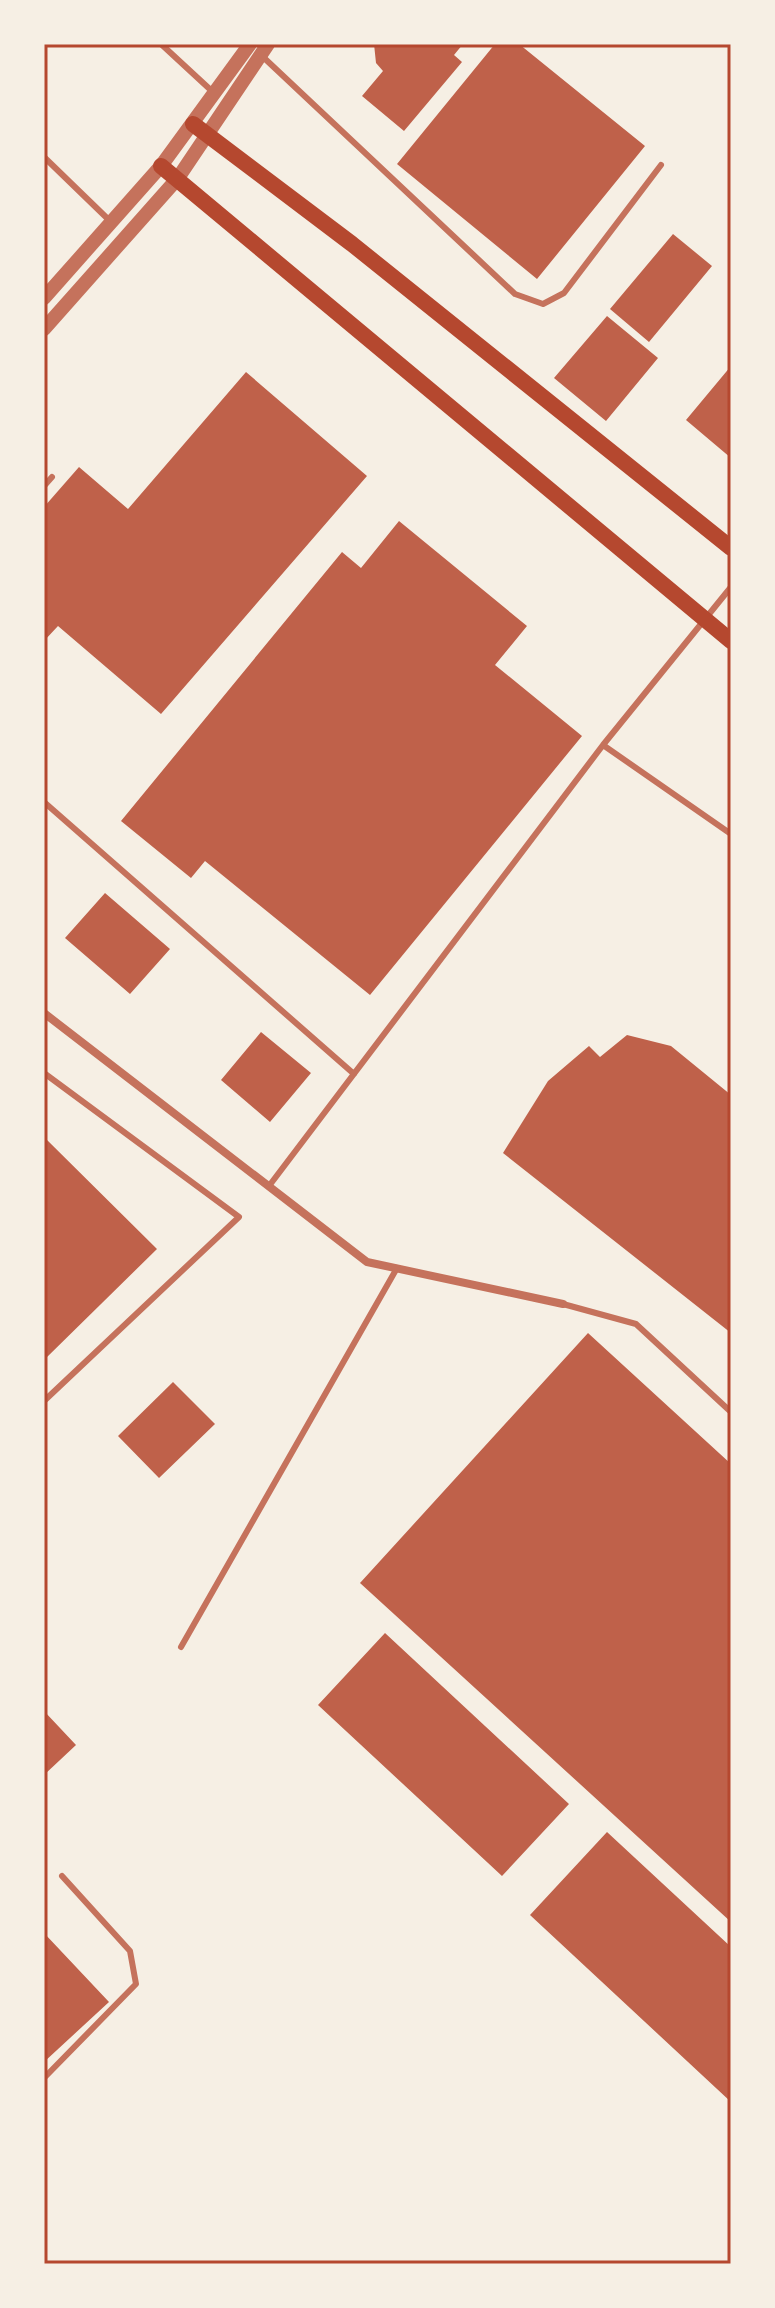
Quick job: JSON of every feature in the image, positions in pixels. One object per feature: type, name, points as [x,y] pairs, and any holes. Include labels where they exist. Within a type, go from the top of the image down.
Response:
[{"type":"main road","points":[[193,124],[352,244],[731,548]]},
{"type":"main road","points":[[161,166],[731,641]]},
{"type":"street","points":[[44,298],[161,166],[249,45]]},
{"type":"street","points":[[44,329],[178,178],[266,50]]},
{"type":"street","points":[[44,1013],[367,1262],[563,1304]]},
{"type":"lane","points":[[161,44],[214,93]]},
{"type":"lane","points":[[249,45],[266,50],[515,294],[543,304],[564,293],[661,165]]},
{"type":"lane","points":[[44,157],[111,223]]},
{"type":"lane","points":[[44,486],[52,477]]},
{"type":"lane","points":[[269,1186],[603,745],[731,587]]},
{"type":"lane","points":[[603,745],[731,834]]},
{"type":"lane","points":[[44,802],[354,1074]]},
{"type":"lane","points":[[44,1073],[239,1217],[44,1401]]},
{"type":"lane","points":[[181,1647],[397,1268]]},
{"type":"lane","points":[[563,1304],[636,1324],[731,1412]]},
{"type":"lane","points":[[44,2078],[136,1984],[130,1951],[62,1876]]},
{"type":"building","points":[[374,44],[463,44],[454,55],[462,62],[404,131],[362,96],[383,71],[376,63]]},
{"type":"building","points":[[495,44],[519,44],[645,146],[537,279],[397,164]]},
{"type":"building","points":[[673,234],[712,266],[649,342],[610,309]]},
{"type":"building","points":[[607,316],[658,358],[606,421],[554,378]]},
{"type":"building","points":[[731,366],[731,458],[686,420]]},
{"type":"building","points":[[246,372],[367,476],[161,714],[58,626],[44,641],[44,507],[79,467],[128,509]]},
{"type":"building","points":[[399,521],[527,626],[495,665],[582,736],[370,995],[205,861],[191,878],[121,821],[342,552],[361,568]]},
{"type":"building","points":[[105,893],[170,949],[130,994],[65,938]]},
{"type":"building","points":[[261,1032],[311,1073],[270,1122],[221,1080]]},
{"type":"building","points":[[627,1035],[671,1046],[731,1095],[731,1333],[503,1153],[548,1081],[589,1046],[600,1057]]},
{"type":"building","points":[[44,1137],[157,1249],[44,1360]]},
{"type":"building","points":[[588,1333],[731,1464],[731,1922],[360,1583]]},
{"type":"building","points":[[173,1382],[215,1424],[159,1478],[118,1436]]},
{"type":"building","points":[[385,1633],[569,1804],[502,1876],[318,1705]]},
{"type":"building","points":[[44,1711],[76,1745],[44,1775]]},
{"type":"building","points":[[607,1832],[731,1947],[731,2102],[530,1915]]},
{"type":"building","points":[[44,1933],[109,2002],[44,2062]]}]
